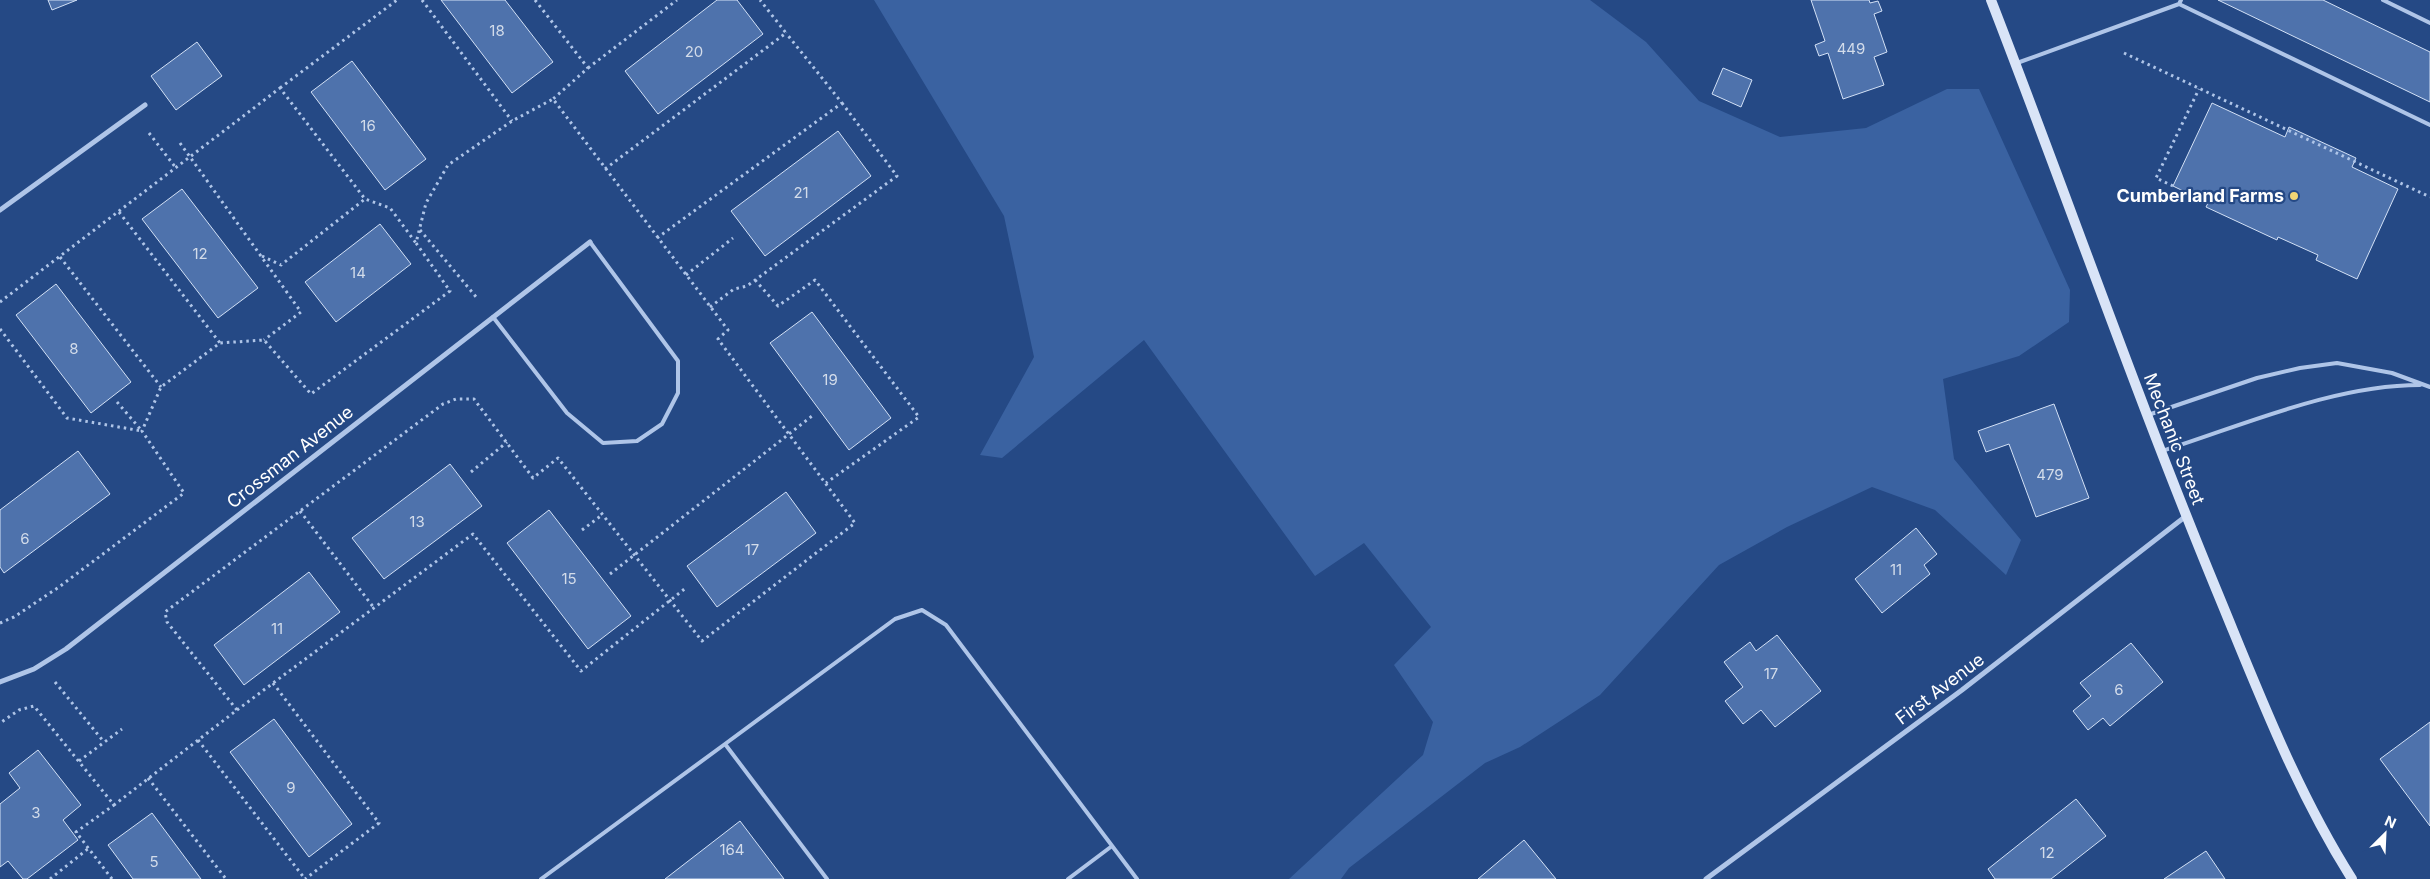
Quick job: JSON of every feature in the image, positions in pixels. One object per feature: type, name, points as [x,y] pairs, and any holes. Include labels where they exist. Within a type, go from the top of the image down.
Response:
[{"type":"main road","name":"Mechanic Street","points":[[1991,0],[2186,516],[2288,761],[2337,856],[2352,879]]},
{"type":"street","points":[[0,210],[145,105]]},
{"type":"street","name":"Crossman Avenue","points":[[0,682],[41,664],[66,649],[590,242]]},
{"type":"street","name":"First Avenue","points":[[1706,879],[1962,690],[2186,516]]},
{"type":"lane","points":[[2383,0],[2430,22]]},
{"type":"lane","points":[[2016,64],[2180,2],[2430,124]]},
{"type":"lane","points":[[493,317],[567,413],[603,443],[637,441],[662,424],[678,394],[678,361],[590,242]]},
{"type":"lane","points":[[2148,415],[2257,378],[2300,368],[2337,363],[2392,372],[2430,388]]},
{"type":"lane","points":[[2162,451],[2338,394],[2396,385],[2424,386]]},
{"type":"lane","points":[[541,879],[895,619],[922,610],[946,625],[1137,879]]},
{"type":"lane","points":[[725,744],[828,879]]},
{"type":"lane","points":[[1068,879],[1112,846]]},
{"type":"path","points":[[0,302],[397,0]]},
{"type":"path","points":[[422,0],[512,121]]},
{"type":"path","points":[[536,0],[588,68]]},
{"type":"path","points":[[416,243],[426,203],[448,166],[512,121],[553,100],[588,68],[677,0]]},
{"type":"path","points":[[710,307],[734,289],[747,286],[897,176],[760,0]]},
{"type":"path","points":[[605,169],[786,33]]},
{"type":"path","points":[[2124,53],[2430,197]]},
{"type":"path","points":[[264,340],[311,394],[450,291],[390,208],[365,199],[280,88]]},
{"type":"path","points":[[2173,186],[2156,178],[2199,89]]},
{"type":"path","points":[[237,710],[167,622],[165,612],[443,404],[456,399],[474,399],[533,478],[558,458],[702,641],[855,523],[718,338],[728,330],[553,100]]},
{"type":"path","points":[[657,238],[842,103]]},
{"type":"path","points":[[134,113],[176,168]]},
{"type":"path","points":[[142,431],[161,387],[220,343],[264,340],[302,312],[180,143]]},
{"type":"path","points":[[261,256],[281,265],[365,199]]},
{"type":"path","points":[[118,212],[220,343]]},
{"type":"path","points":[[419,230],[493,317]]},
{"type":"path","points":[[686,275],[733,238]]},
{"type":"path","points":[[60,257],[161,387]]},
{"type":"path","points":[[755,280],[778,306],[816,280],[919,417],[826,483]]},
{"type":"path","points":[[0,329],[67,418],[142,431]]},
{"type":"path","points":[[0,623],[14,617],[59,587],[184,493],[142,431],[117,402]]},
{"type":"path","points":[[610,574],[812,416]]},
{"type":"path","points":[[471,472],[507,442]]},
{"type":"path","points":[[300,511],[374,608]]},
{"type":"path","points":[[582,530],[602,515]]},
{"type":"path","points":[[112,879],[76,832],[473,534],[581,671],[687,587]]},
{"type":"path","points":[[41,664],[104,742]]},
{"type":"path","points":[[198,740],[305,879],[379,823],[273,683]]},
{"type":"path","points":[[0,724],[19,710],[34,706],[114,805]]},
{"type":"path","points":[[80,761],[122,729]]},
{"type":"path","points":[[148,778],[226,879]]},
{"type":"path","points":[[50,879],[89,848]]},
{"type":"shaded area","points":[[874,0],[1590,0],[1646,42],[1699,101],[1780,137],[1866,128],[1947,89],[1979,89],[2070,290],[2069,322],[2019,356],[1943,379],[1954,459],[2021,540],[2006,575],[1935,510],[1872,487],[1787,527],[1719,565],[1600,695],[1520,747],[1485,763],[1349,868],[1341,879],[1289,879],[1423,755],[1433,722],[1394,665],[1431,627],[1364,543],[1315,576],[1144,340],[1002,458],[980,455],[1034,357],[1004,216]]},
{"type":"building","points":[[48,0],[77,0],[52,10]]},
{"type":"building","points":[[441,0],[505,0],[553,62],[512,93]]},
{"type":"building","points":[[717,0],[737,0],[763,34],[658,114],[625,71]]},
{"type":"building","points":[[1811,0],[1869,0],[1870,3],[1878,1],[1882,11],[1874,14],[1887,52],[1874,57],[1884,85],[1843,99],[1828,53],[1819,56],[1815,45],[1825,41]]},
{"type":"building","points":[[2218,0],[2323,0],[2430,52],[2430,102]]},
{"type":"building","points":[[197,42],[222,76],[176,110],[151,76]]},
{"type":"building","points":[[352,61],[426,159],[385,190],[311,92]]},
{"type":"building","points":[[1723,68],[1752,80],[1741,107],[1712,94]]},
{"type":"building","name":"Cumberland Farms","points":[[2212,103],[2285,137],[2289,127],[2356,158],[2352,167],[2398,189],[2357,279],[2316,260],[2318,255],[2278,237],[2277,240],[2206,207],[2208,203],[2173,186]]},
{"type":"building","points":[[838,131],[871,176],[765,256],[731,211]]},
{"type":"building","points":[[182,189],[258,288],[218,318],[142,219]]},
{"type":"building","points":[[380,224],[411,264],[336,322],[305,282]]},
{"type":"building","points":[[56,284],[131,382],[91,413],[16,315]]},
{"type":"building","points":[[812,312],[891,418],[849,450],[770,343]]},
{"type":"building","points":[[2054,404],[2089,498],[2036,517],[2009,444],[1986,452],[1978,431]]},
{"type":"building","points":[[78,451],[110,494],[4,573],[0,567],[0,510]]},
{"type":"building","points":[[450,464],[482,506],[384,579],[352,538]]},
{"type":"building","points":[[786,492],[816,533],[717,607],[687,566]]},
{"type":"building","points":[[549,510],[631,616],[588,649],[507,543]]},
{"type":"building","points":[[1916,528],[1937,554],[1924,565],[1930,574],[1882,613],[1855,579]]},
{"type":"building","points":[[309,572],[340,612],[244,685],[214,645]]},
{"type":"building","points":[[1777,635],[1821,691],[1775,727],[1761,710],[1743,724],[1725,701],[1743,687],[1724,662],[1750,642],[1756,651]]},
{"type":"building","points":[[2131,643],[2163,682],[2110,726],[2103,718],[2088,730],[2073,711],[2091,696],[2080,683]]},
{"type":"building","points":[[274,719],[352,824],[309,857],[230,752]]},
{"type":"building","points":[[2430,722],[2430,826],[2380,759]]},
{"type":"building","points":[[38,750],[81,805],[63,820],[78,840],[27,879],[23,879],[8,861],[0,867],[0,804],[20,788],[9,773]]},
{"type":"building","points":[[2076,799],[2106,836],[2051,879],[1995,879],[1988,869]]},
{"type":"building","points":[[152,813],[201,879],[133,879],[108,845]]},
{"type":"building","points":[[740,821],[784,879],[665,879]]},
{"type":"building","points":[[1524,840],[1556,879],[1478,879]]},
{"type":"building","points":[[2206,851],[2225,879],[2164,879]]},
{"type":"place","name":"Cumberland Farms","points":[[2294,196]]}]
